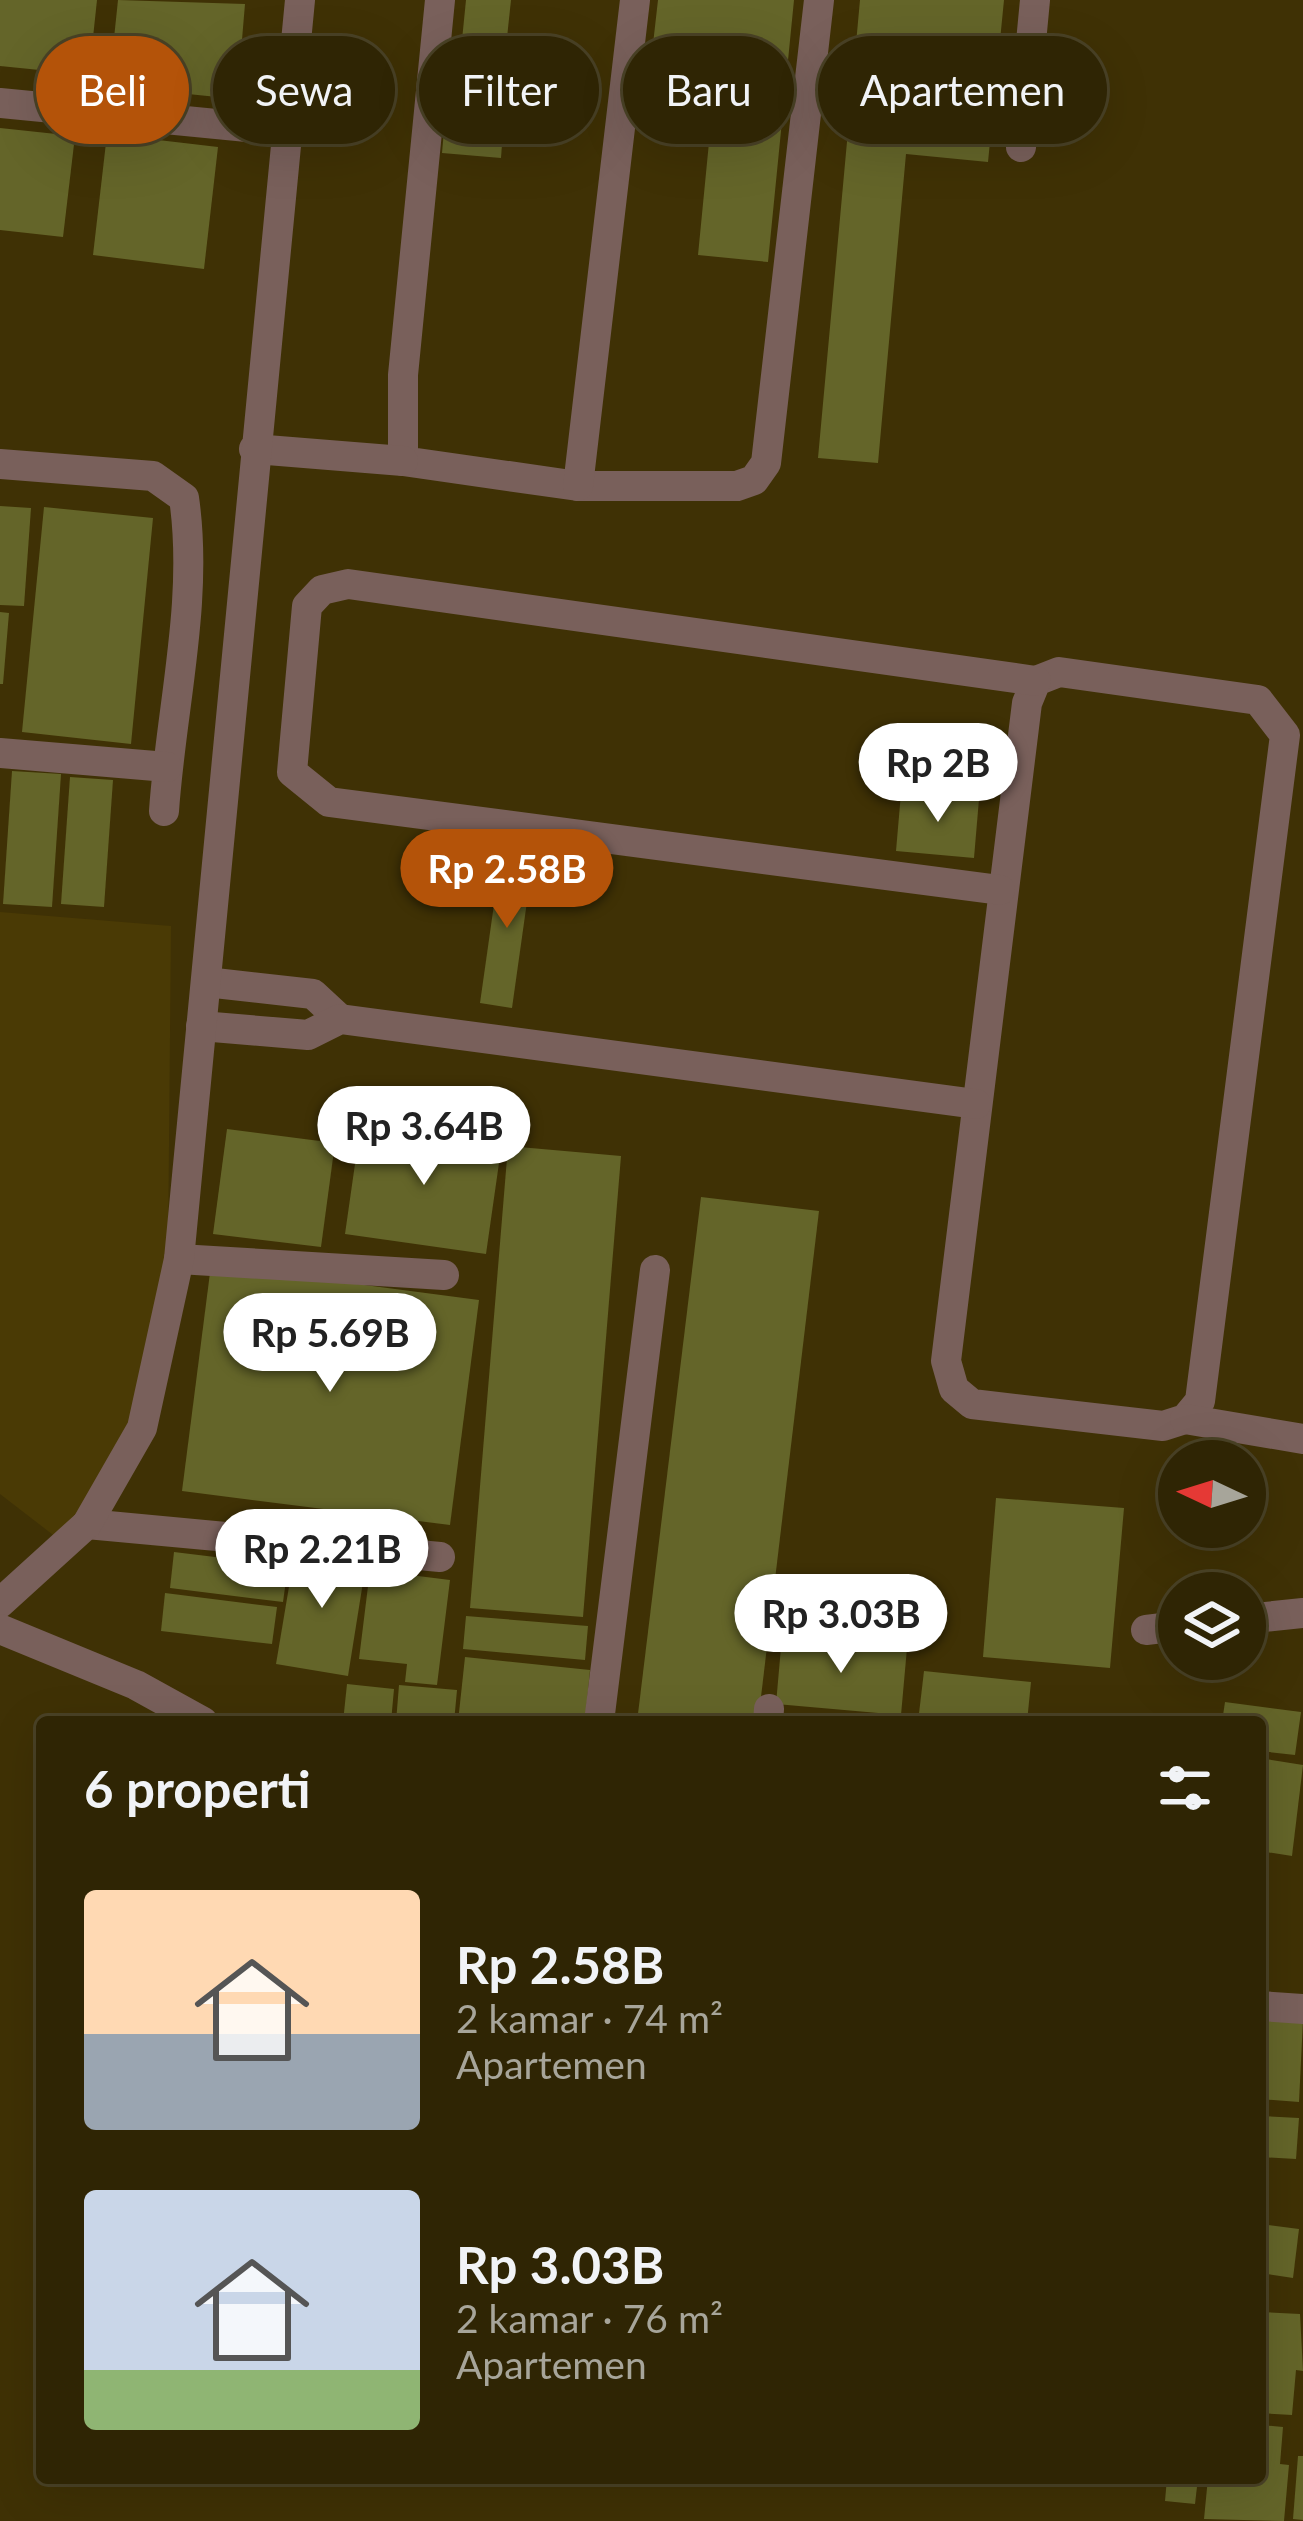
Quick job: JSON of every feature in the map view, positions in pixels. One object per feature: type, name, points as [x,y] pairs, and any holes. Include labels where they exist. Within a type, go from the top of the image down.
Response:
[{"type":"street","points":[[297,36],[300,0]]},
{"type":"street","points":[[403,461],[403,375],[440,0]]},
{"type":"street","points":[[578,486],[634,0]]},
{"type":"street","points":[[254,449],[403,461],[578,486],[736,486],[754,480],[766,463],[820,0]]},
{"type":"street","points":[[1021,147],[1035,0]]},
{"type":"street","points":[[0,104],[213,124]]},
{"type":"street","points":[[0,1603],[87,1524],[142,1428],[179,1259],[287,144]]},
{"type":"street","points":[[0,464],[153,476],[184,498],[189,534],[184,626],[164,812]]},
{"type":"street","points":[[1000,890],[329,802],[292,772],[307,606],[322,590],[348,584],[1036,682],[1059,672],[1303,706]]},
{"type":"street","points":[[1036,682],[1027,703],[1000,890],[946,1361],[954,1389],[972,1404],[1162,1426],[1185,1419],[1303,1439]]},
{"type":"street","points":[[1185,1419],[1200,1401],[1285,735],[1258,700]]},
{"type":"street","points":[[0,753],[167,767]]},
{"type":"street","points":[[206,982],[313,994],[340,1019]]},
{"type":"street","points":[[201,1027],[308,1035],[340,1019],[976,1104]]},
{"type":"street","points":[[179,1259],[444,1276]]},
{"type":"street","points":[[600,1716],[656,1270]]},
{"type":"street","points":[[87,1524],[440,1557]]},
{"type":"street","points":[[1266,1616],[1303,1612]]},
{"type":"street","points":[[0,1629],[136,1685],[192,1716]]},
{"type":"street","points":[[1146,1630],[1158,1629]]},
{"type":"street","points":[[1266,2006],[1303,2009]]},
{"type":"shaded area","points":[[0,912],[171,926],[168,1253],[128,1437],[61,1541],[0,1494]]},
{"type":"building","points":[[0,0],[97,0],[93,36],[36,36],[36,70],[0,66]]},
{"type":"building","points":[[118,0],[245,4],[242,36],[213,36],[213,97],[189,94],[189,36],[114,36]]},
{"type":"building","points":[[466,0],[511,0],[507,36],[462,36]]},
{"type":"building","points":[[658,0],[794,0],[790,36],[654,36]]},
{"type":"building","points":[[860,0],[1004,0],[1000,36],[857,36]]},
{"type":"building","points":[[0,128],[36,132],[36,144],[74,144],[63,237],[0,230]]},
{"type":"building","points":[[106,144],[218,147],[204,269],[93,255]]},
{"type":"building","points":[[443,144],[502,144],[501,158],[442,153]]},
{"type":"building","points":[[709,144],[780,144],[768,262],[698,255]]},
{"type":"building","points":[[847,144],[990,144],[988,162],[906,154],[878,463],[818,458]]},
{"type":"building","points":[[0,506],[31,508],[24,606],[0,605]]},
{"type":"building","points":[[44,507],[153,518],[131,744],[22,732]]},
{"type":"building","points":[[0,612],[9,613],[3,684],[0,684]]},
{"type":"building","points":[[922,751],[988,758],[985,794],[919,788]]},
{"type":"building","points":[[12,771],[61,774],[52,907],[3,904]]},
{"type":"building","points":[[70,777],[113,780],[104,907],[61,904]]},
{"type":"building","points":[[901,793],[979,799],[974,858],[896,851]]},
{"type":"building","points":[[501,855],[533,859],[512,1008],[480,1003]]},
{"type":"building","points":[[361,1122],[502,1142],[486,1254],[345,1234]]},
{"type":"building","points":[[227,1129],[335,1143],[321,1247],[213,1234]]},
{"type":"building","points":[[508,1146],[621,1156],[583,1617],[470,1608]]},
{"type":"building","points":[[701,1197],[819,1211],[759,1716],[638,1716]]},
{"type":"building","points":[[211,1265],[479,1300],[450,1525],[182,1491]]},
{"type":"building","points":[[996,1498],[1124,1508],[1110,1668],[983,1657]]},
{"type":"building","points":[[296,1545],[367,1557],[348,1676],[276,1664]]},
{"type":"building","points":[[174,1552],[288,1566],[283,1602],[170,1588]]},
{"type":"building","points":[[370,1570],[450,1580],[437,1685],[405,1682],[407,1664],[359,1659]]},
{"type":"building","points":[[165,1593],[277,1607],[272,1644],[161,1631]]},
{"type":"building","points":[[466,1616],[588,1626],[585,1660],[463,1649]]},
{"type":"building","points":[[782,1636],[907,1648],[901,1715],[776,1704]]},
{"type":"building","points":[[465,1657],[590,1670],[586,1716],[459,1716]]},
{"type":"building","points":[[924,1671],[1031,1682],[1028,1716],[919,1716]]},
{"type":"building","points":[[347,1684],[394,1689],[392,1716],[344,1716]]},
{"type":"building","points":[[399,1685],[457,1690],[455,1716],[396,1716]]},
{"type":"building","points":[[1225,1702],[1301,1712],[1295,1755],[1266,1752],[1266,1716],[1223,1716]]},
{"type":"building","points":[[1266,1759],[1303,1765],[1292,1856],[1266,1852]]},
{"type":"building","points":[[1266,2017],[1303,2020],[1299,2102],[1266,2099]]},
{"type":"building","points":[[1266,2116],[1299,2118],[1296,2159],[1266,2157]]},
{"type":"building","points":[[1266,2225],[1299,2229],[1293,2278],[1266,2274]]},
{"type":"building","points":[[1266,2312],[1300,2314],[1303,2371],[1296,2370],[1292,2415],[1266,2413]]},
{"type":"building","points":[[1266,2426],[1283,2427],[1280,2464],[1289,2465],[1284,2521],[1204,2519],[1207,2484],[1266,2484]]},
{"type":"building","points":[[1298,2456],[1303,2456],[1303,2520],[1293,2519]]},
{"type":"building","points":[[1166,2484],[1197,2484],[1195,2504],[1165,2501]]}]
